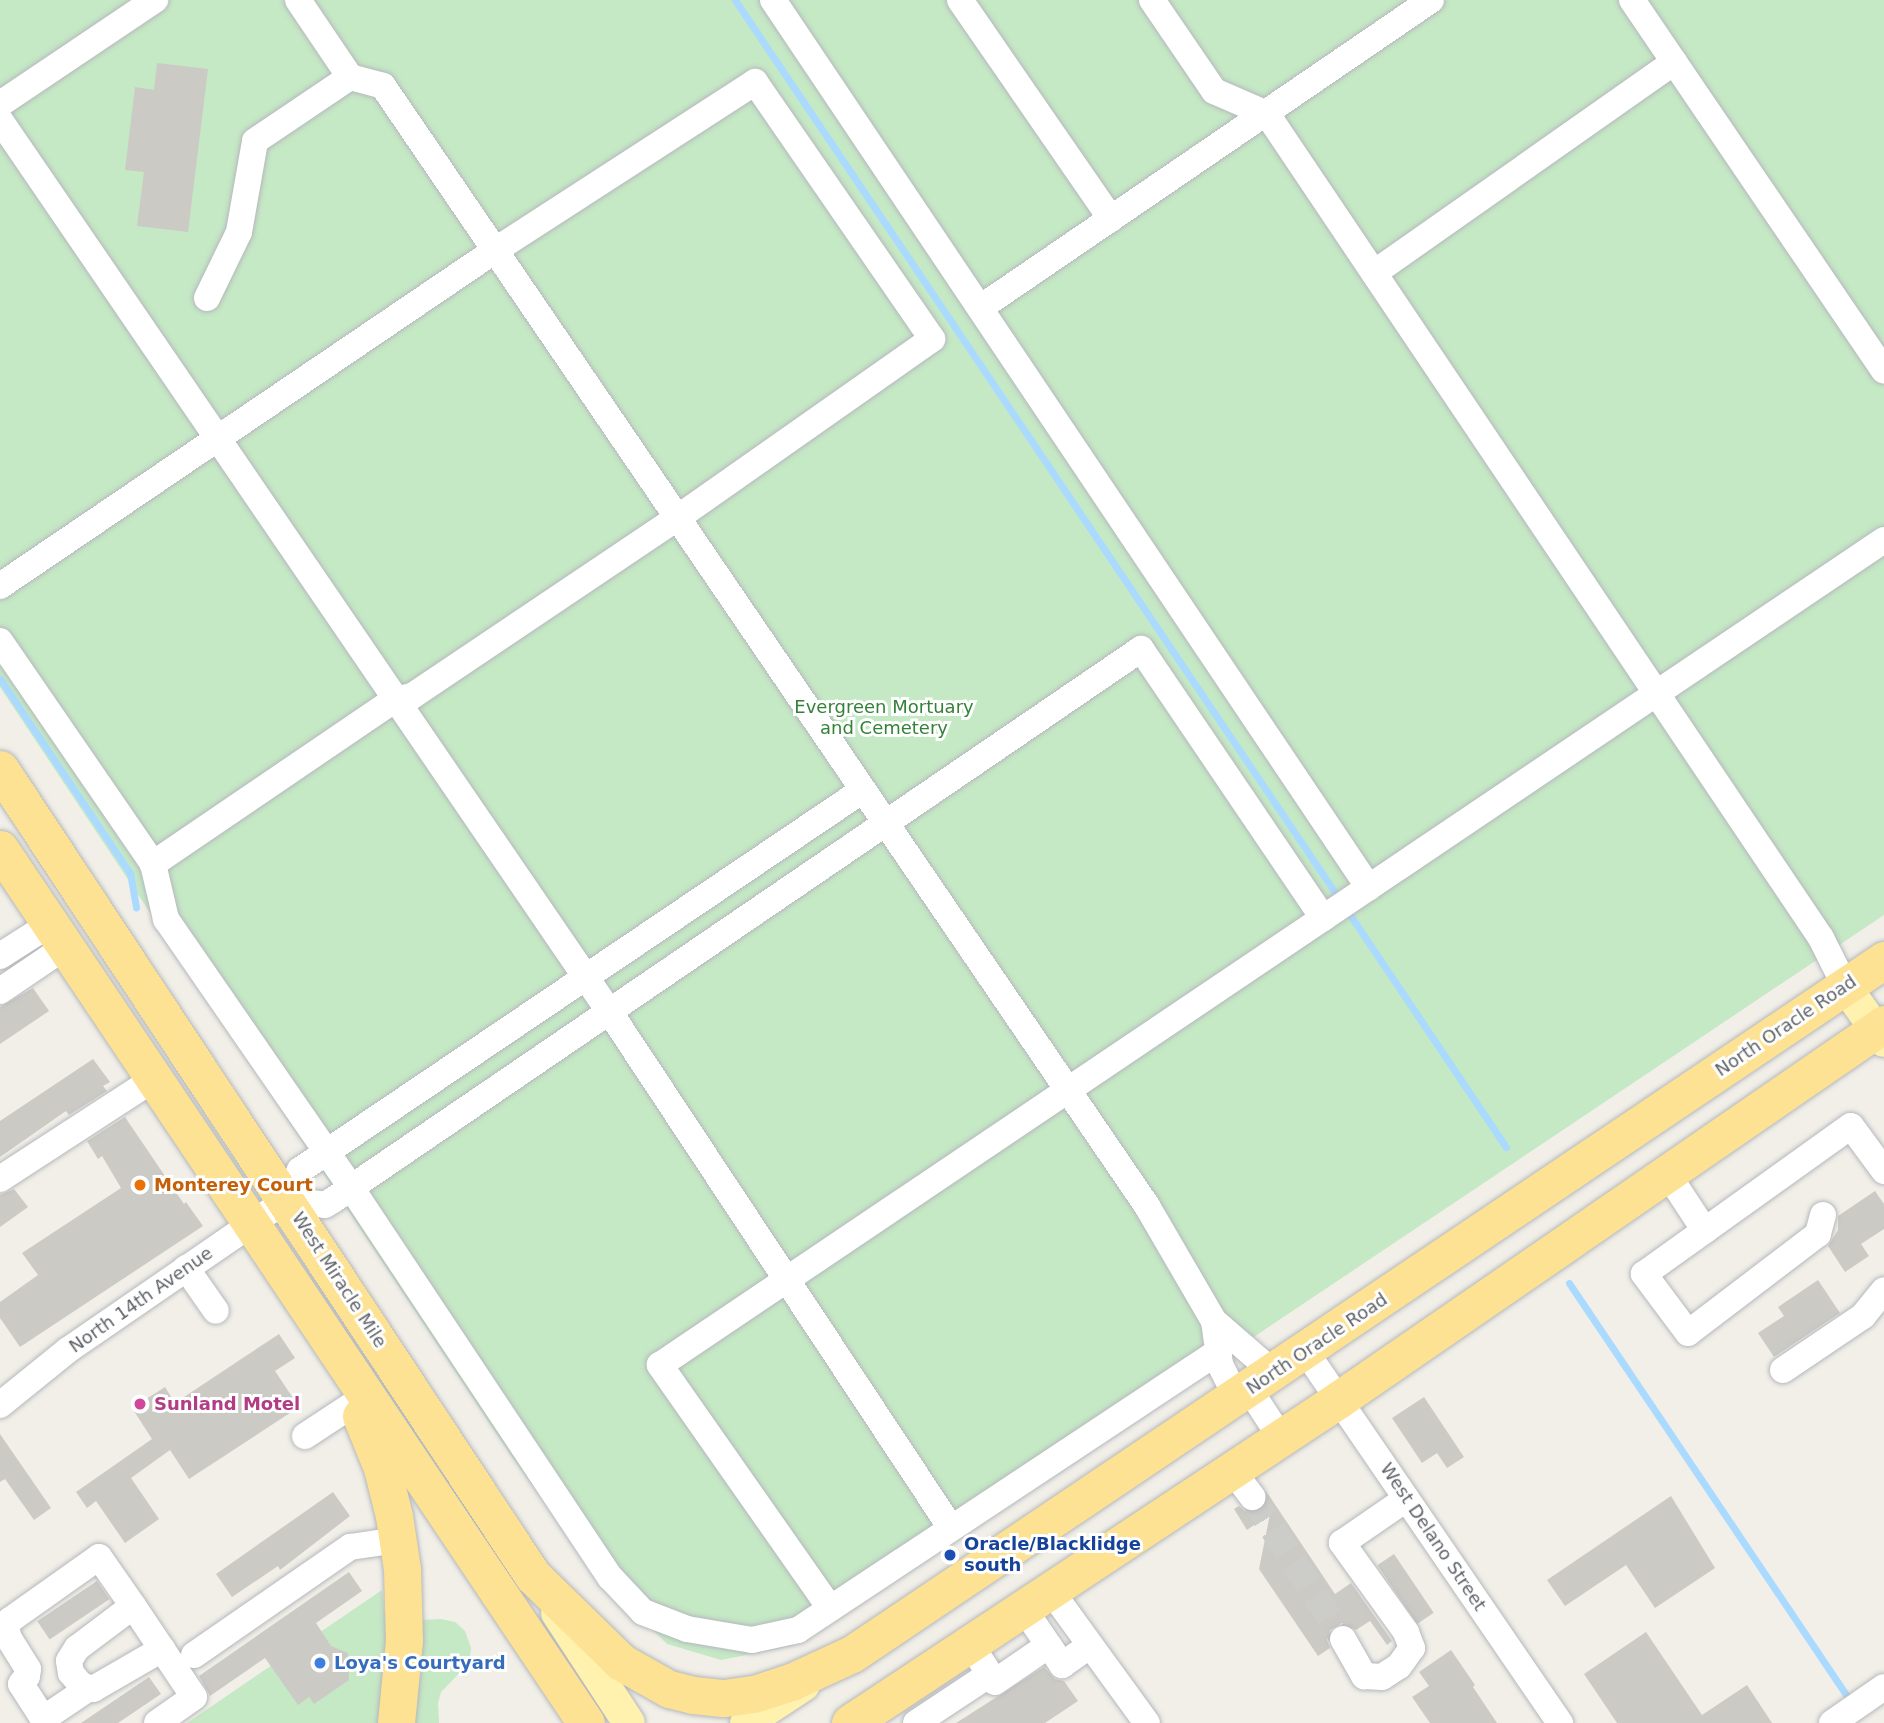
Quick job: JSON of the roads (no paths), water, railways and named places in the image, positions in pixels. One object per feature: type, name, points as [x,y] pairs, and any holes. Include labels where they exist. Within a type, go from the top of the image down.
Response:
[{"type":"highway","name":"West Miracle Mile","points":[[0,769],[533,1576]]},
{"type":"highway","points":[[0,849],[586,1723]]},
{"type":"highway","name":"North Oracle Road","points":[[852,1654],[1306,1352],[1884,960]]},
{"type":"highway","points":[[850,1723],[900,1710],[980,1659],[1038,1600],[1242,1484],[1281,1438],[1667,1173],[1881,1032]]},
{"type":"highway","points":[[324,1332],[382,1468],[398,1540],[404,1640],[396,1723]]},
{"type":"highway","points":[[533,1576],[621,1662],[669,1689],[681,1692],[724,1698],[754,1694],[791,1682],[852,1654]]},
{"type":"main road","points":[[1845,986],[1881,1032]]},
{"type":"main road","name":"West Miracle Mile","points":[[533,1576],[629,1723]]},
{"type":"main road","name":"North Oracle Road","points":[[746,1723],[852,1654]]},
{"type":"street","points":[[0,104],[155,0]]},
{"type":"street","points":[[298,0],[350,77],[383,86],[1147,1206],[1281,1438]]},
{"type":"street","points":[[960,0],[1111,219]]},
{"type":"street","points":[[1152,0],[1214,91],[1267,114],[1821,938],[1845,986]]},
{"type":"street","points":[[980,308],[1431,0]]},
{"type":"street","points":[[1632,0],[1884,371]]},
{"type":"street","points":[[782,3],[980,308],[1369,888]]},
{"type":"street","points":[[1374,273],[1674,62]]},
{"type":"street","points":[[207,298],[239,232],[255,141],[350,77]]},
{"type":"street","points":[[0,586],[494,251],[755,82],[932,339],[677,518],[412,696],[394,699],[153,864]]},
{"type":"street","points":[[0,120],[215,439],[609,1011],[951,1528]]},
{"type":"street","points":[[830,1608],[660,1365],[1884,540]]},
{"type":"street","points":[[0,641],[153,864],[166,919],[350,1186],[610,1577],[643,1612],[687,1629],[752,1640],[798,1630],[1219,1351]]},
{"type":"street","points":[[863,790],[300,1170],[286,1200],[325,1205],[1140,649],[1323,918]]},
{"type":"street","points":[[0,956],[58,935]]},
{"type":"street","points":[[0,991],[58,935]]},
{"type":"street","points":[[0,1179],[154,1079]]},
{"type":"street","points":[[1823,1215],[1818,1234],[1688,1333],[1644,1274],[1851,1126],[1884,1171]]},
{"type":"street","points":[[1667,1173],[1704,1231]]},
{"type":"street","name":"North 14th Avenue","points":[[1,1396],[286,1200]]},
{"type":"street","points":[[186,1268],[216,1311]]},
{"type":"street","points":[[1783,1370],[1863,1316],[1884,1290]]},
{"type":"street","points":[[1214,1321],[1220,1364],[1253,1387]]},
{"type":"street","name":"West Delano Street","points":[[1306,1352],[1560,1723]]},
{"type":"street","points":[[305,1436],[355,1403]]},
{"type":"street","points":[[1343,1639],[1364,1676],[1382,1677],[1399,1666],[1412,1648],[1406,1632],[1342,1543],[1406,1499]]},
{"type":"street","points":[[194,1655],[350,1547],[398,1540]]},
{"type":"street","points":[[157,1723],[194,1697],[162,1649],[133,1606],[99,1557],[10,1620],[6,1627],[9,1639],[28,1669],[21,1684],[45,1721],[89,1688],[105,1684],[162,1649]]},
{"type":"street","points":[[1038,1600],[1049,1645],[1062,1664],[1089,1646]]},
{"type":"street","points":[[1038,1600],[1089,1646],[1147,1723]]},
{"type":"street","points":[[89,1688],[81,1685],[71,1673],[69,1661],[76,1648],[133,1606]]},
{"type":"street","points":[[916,1723],[980,1659],[995,1682],[1049,1645]]},
{"type":"street","points":[[1832,1723],[1884,1688]]},
{"type":"waterway","points":[[735,0],[1340,900]]},
{"type":"waterway","points":[[0,679],[130,873],[136,907]]},
{"type":"waterway","points":[[1346,909],[1506,1147]]},
{"type":"waterway","points":[[1569,1283],[1851,1702]]},
{"type":"tunnel","points":[[1252,1497],[1343,1639]]},
{"type":"place","name":"Monterey Court","points":[[140,1185]]},
{"type":"place","name":"Sunland Motel","points":[[140,1404]]},
{"type":"place","name":"Oracle/Blacklidge south","points":[[950,1555]]},
{"type":"place","name":"Loya's Courtyard","points":[[320,1663]]},
{"type":"park label","name":"Evergreen Mortuary and Cemetery","points":[[884,718]]}]
